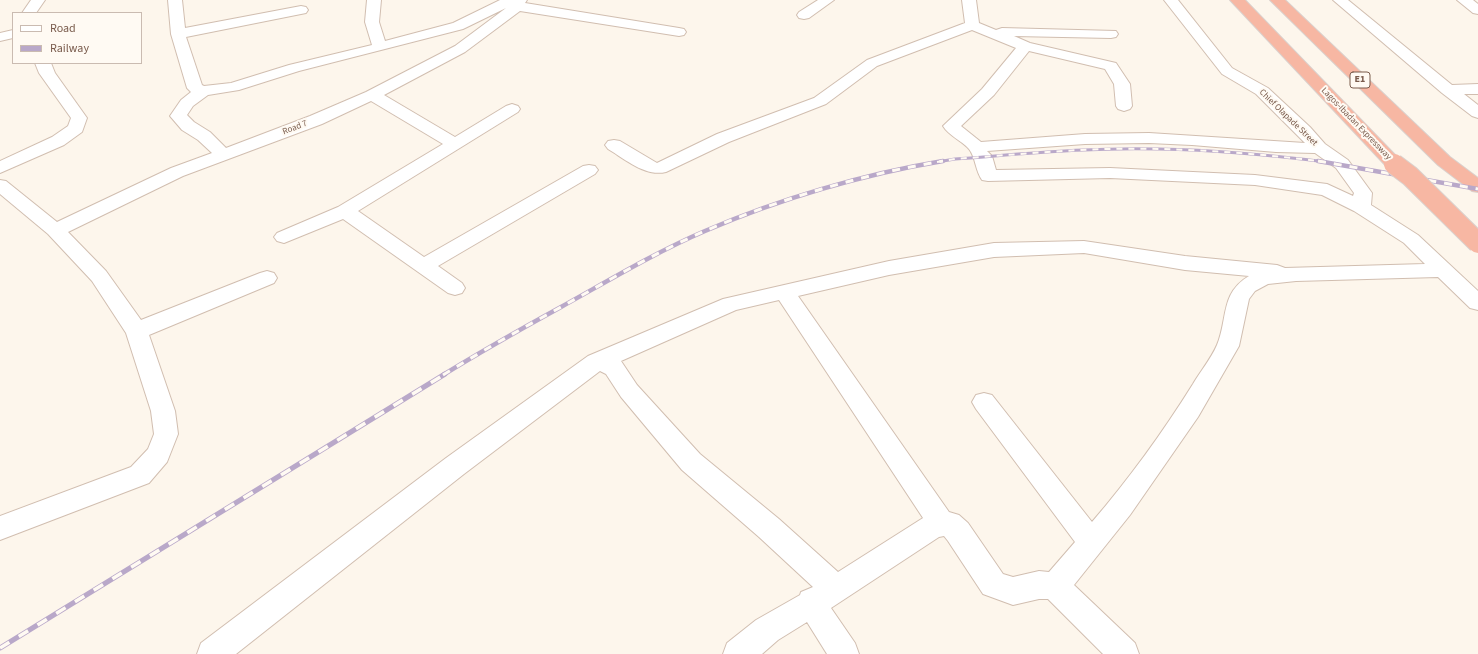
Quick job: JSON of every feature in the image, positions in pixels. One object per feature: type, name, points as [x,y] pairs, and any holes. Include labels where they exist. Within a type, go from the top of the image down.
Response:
[{"type":"highway","name":"Lagos-Ibadan Expressway","points":[[1237,0],[1394,164],[1410,176],[1478,243]]},
{"type":"highway","name":"E1","points":[[1277,0],[1444,161],[1478,187]]},
{"type":"street","points":[[30,12],[38,0]]},
{"type":"street","points":[[175,0],[178,34],[195,88],[203,91],[233,87],[294,68],[458,26],[516,2],[679,32]]},
{"type":"street","points":[[374,0],[372,22],[380,47]]},
{"type":"street","points":[[804,15],[827,0]]},
{"type":"street","points":[[969,0],[972,25]]},
{"type":"street","name":"Chief Olapade Street","points":[[1170,0],[1183,14],[1226,71],[1262,91],[1304,131],[1318,148],[1342,164],[1363,193],[1361,207]]},
{"type":"street","points":[[1340,0],[1448,90],[1478,113]]},
{"type":"street","points":[[1464,0],[1478,10]]},
{"type":"street","name":"Road 7","points":[[55,230],[177,172],[316,120],[372,95],[460,49],[516,2]]},
{"type":"street","points":[[178,34],[301,10]]},
{"type":"street","points":[[614,145],[653,168],[660,168],[723,138],[820,101],[872,63],[972,25],[1025,46],[1111,66],[1122,84],[1124,106]]},
{"type":"street","points":[[987,31],[1111,34]]},
{"type":"street","points":[[0,37],[12,34]]},
{"type":"street","points":[[1025,46],[988,92],[951,126],[977,147],[980,155],[984,156],[988,176],[1110,174],[1255,180],[1328,190],[1361,207],[1412,239],[1442,270],[1478,303]]},
{"type":"street","points":[[0,168],[58,141],[76,128],[79,118],[47,73],[43,64]]},
{"type":"street","points":[[1448,90],[1478,89]]},
{"type":"street","points":[[203,91],[187,104],[178,116],[188,126],[204,136],[224,155]]},
{"type":"street","points":[[372,95],[456,144]]},
{"type":"street","points":[[284,237],[345,210],[512,109]]},
{"type":"street","points":[[977,147],[1094,138],[1151,138],[1287,148],[1318,148]]},
{"type":"street","points":[[423,266],[589,170]]},
{"type":"street","points":[[0,185],[55,230],[98,276],[137,331],[163,411],[166,434],[158,455],[140,475],[0,528]]},
{"type":"street","points":[[345,210],[455,288]]},
{"type":"street","points":[[212,654],[454,466],[596,362],[731,304],[889,268],[1002,250],[1084,247],[1185,263],[1296,274]]},
{"type":"street","points":[[1055,586],[1121,507],[1190,410],[1228,346],[1240,297],[1248,286],[1263,277],[1296,274],[1442,270]]},
{"type":"street","points":[[137,331],[267,278]]},
{"type":"street","points":[[784,292],[942,524]]},
{"type":"street","points":[[596,362],[606,363],[614,368],[629,391],[690,462],[769,528],[823,595],[844,654]]},
{"type":"street","points":[[984,402],[1091,542]]},
{"type":"street","points":[[738,654],[767,630],[934,525],[942,524],[949,524],[958,532],[993,584],[1013,591],[1039,585],[1055,586],[1124,654]]},
{"type":"railway","points":[[443,375],[502,340],[668,248],[733,219],[762,208],[852,180],[913,166],[955,159],[1057,151],[1108,149],[1180,150],[1263,155],[1320,161]]},
{"type":"railway","points":[[1320,161],[1326,162]]},
{"type":"railway","points":[[1320,161],[1478,189]]},
{"type":"railway","points":[[0,648],[445,374]]}]
